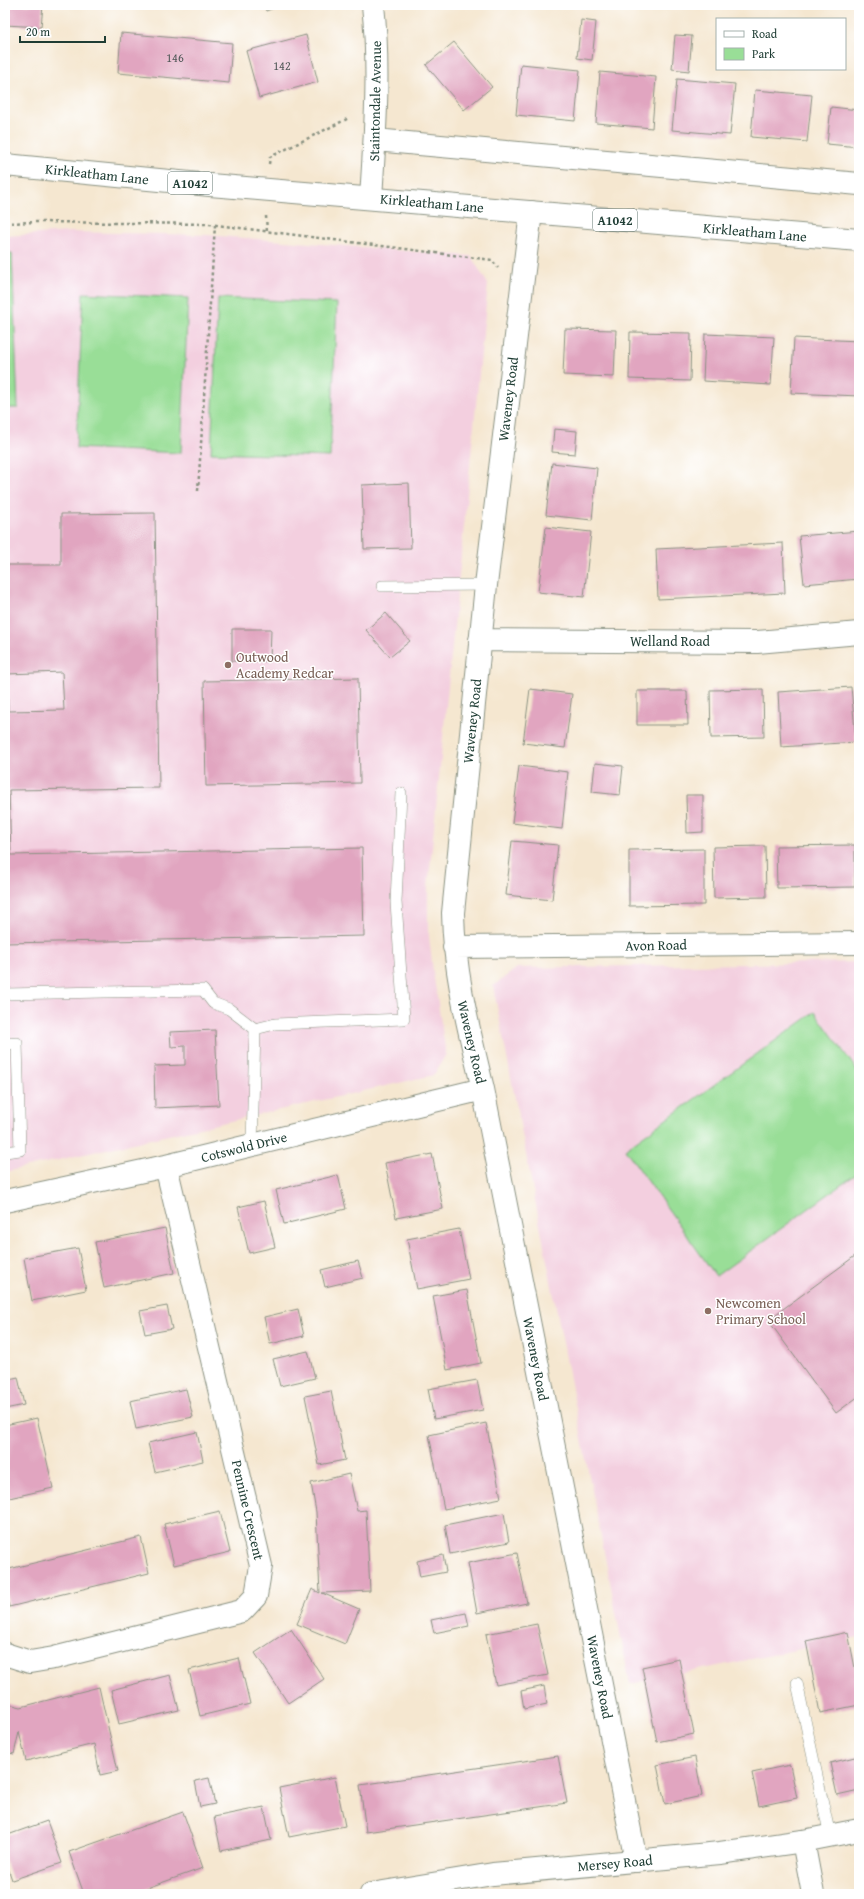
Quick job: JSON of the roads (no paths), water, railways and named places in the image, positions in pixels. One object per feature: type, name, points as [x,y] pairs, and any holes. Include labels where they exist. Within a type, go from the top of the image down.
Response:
[{"type":"street","name":"Staintondale Avenue","points":[[371,198],[376,106],[376,33],[374,5]]},
{"type":"street","points":[[375,140],[859,184]]},
{"type":"street","name":"Kirkleatham Lane","points":[[5,165],[264,189],[859,240]]},
{"type":"street","name":"Waveney Road","points":[[531,212],[480,640],[453,912],[454,948],[462,1004],[482,1089],[636,1862]]},
{"type":"street","name":"Welland Road","points":[[480,640],[757,642],[859,634]]},
{"type":"street","name":"Avon Road","points":[[454,948],[859,943]]},
{"type":"street","name":"Cotswold Drive","points":[[5,1201],[252,1146],[482,1089]]},
{"type":"street","name":"Pennine Crescent","points":[[5,1654],[30,1662],[54,1658],[242,1611],[256,1596],[261,1566],[166,1166]]},
{"type":"street","name":"Mersey Road","points":[[371,1894],[493,1874],[636,1862],[720,1853],[803,1841],[859,1830]]},
{"type":"street","points":[[803,1841],[813,1894]]},
{"type":"lane","points":[[382,586],[486,585]]},
{"type":"lane","points":[[5,994],[203,990],[213,1003],[229,1009],[255,1028],[275,1024],[404,1019],[396,902],[401,793]]},
{"type":"lane","points":[[252,1146],[255,1028]]},
{"type":"lane","points":[[5,1044],[17,1043],[20,1150],[5,1152]]},
{"type":"lane","points":[[797,1683],[830,1836]]},
{"type":"place","name":"Outwood Academy Redcar","points":[[228,665]]},
{"type":"place","name":"Newcomen Primary School","points":[[708,1311]]}]
